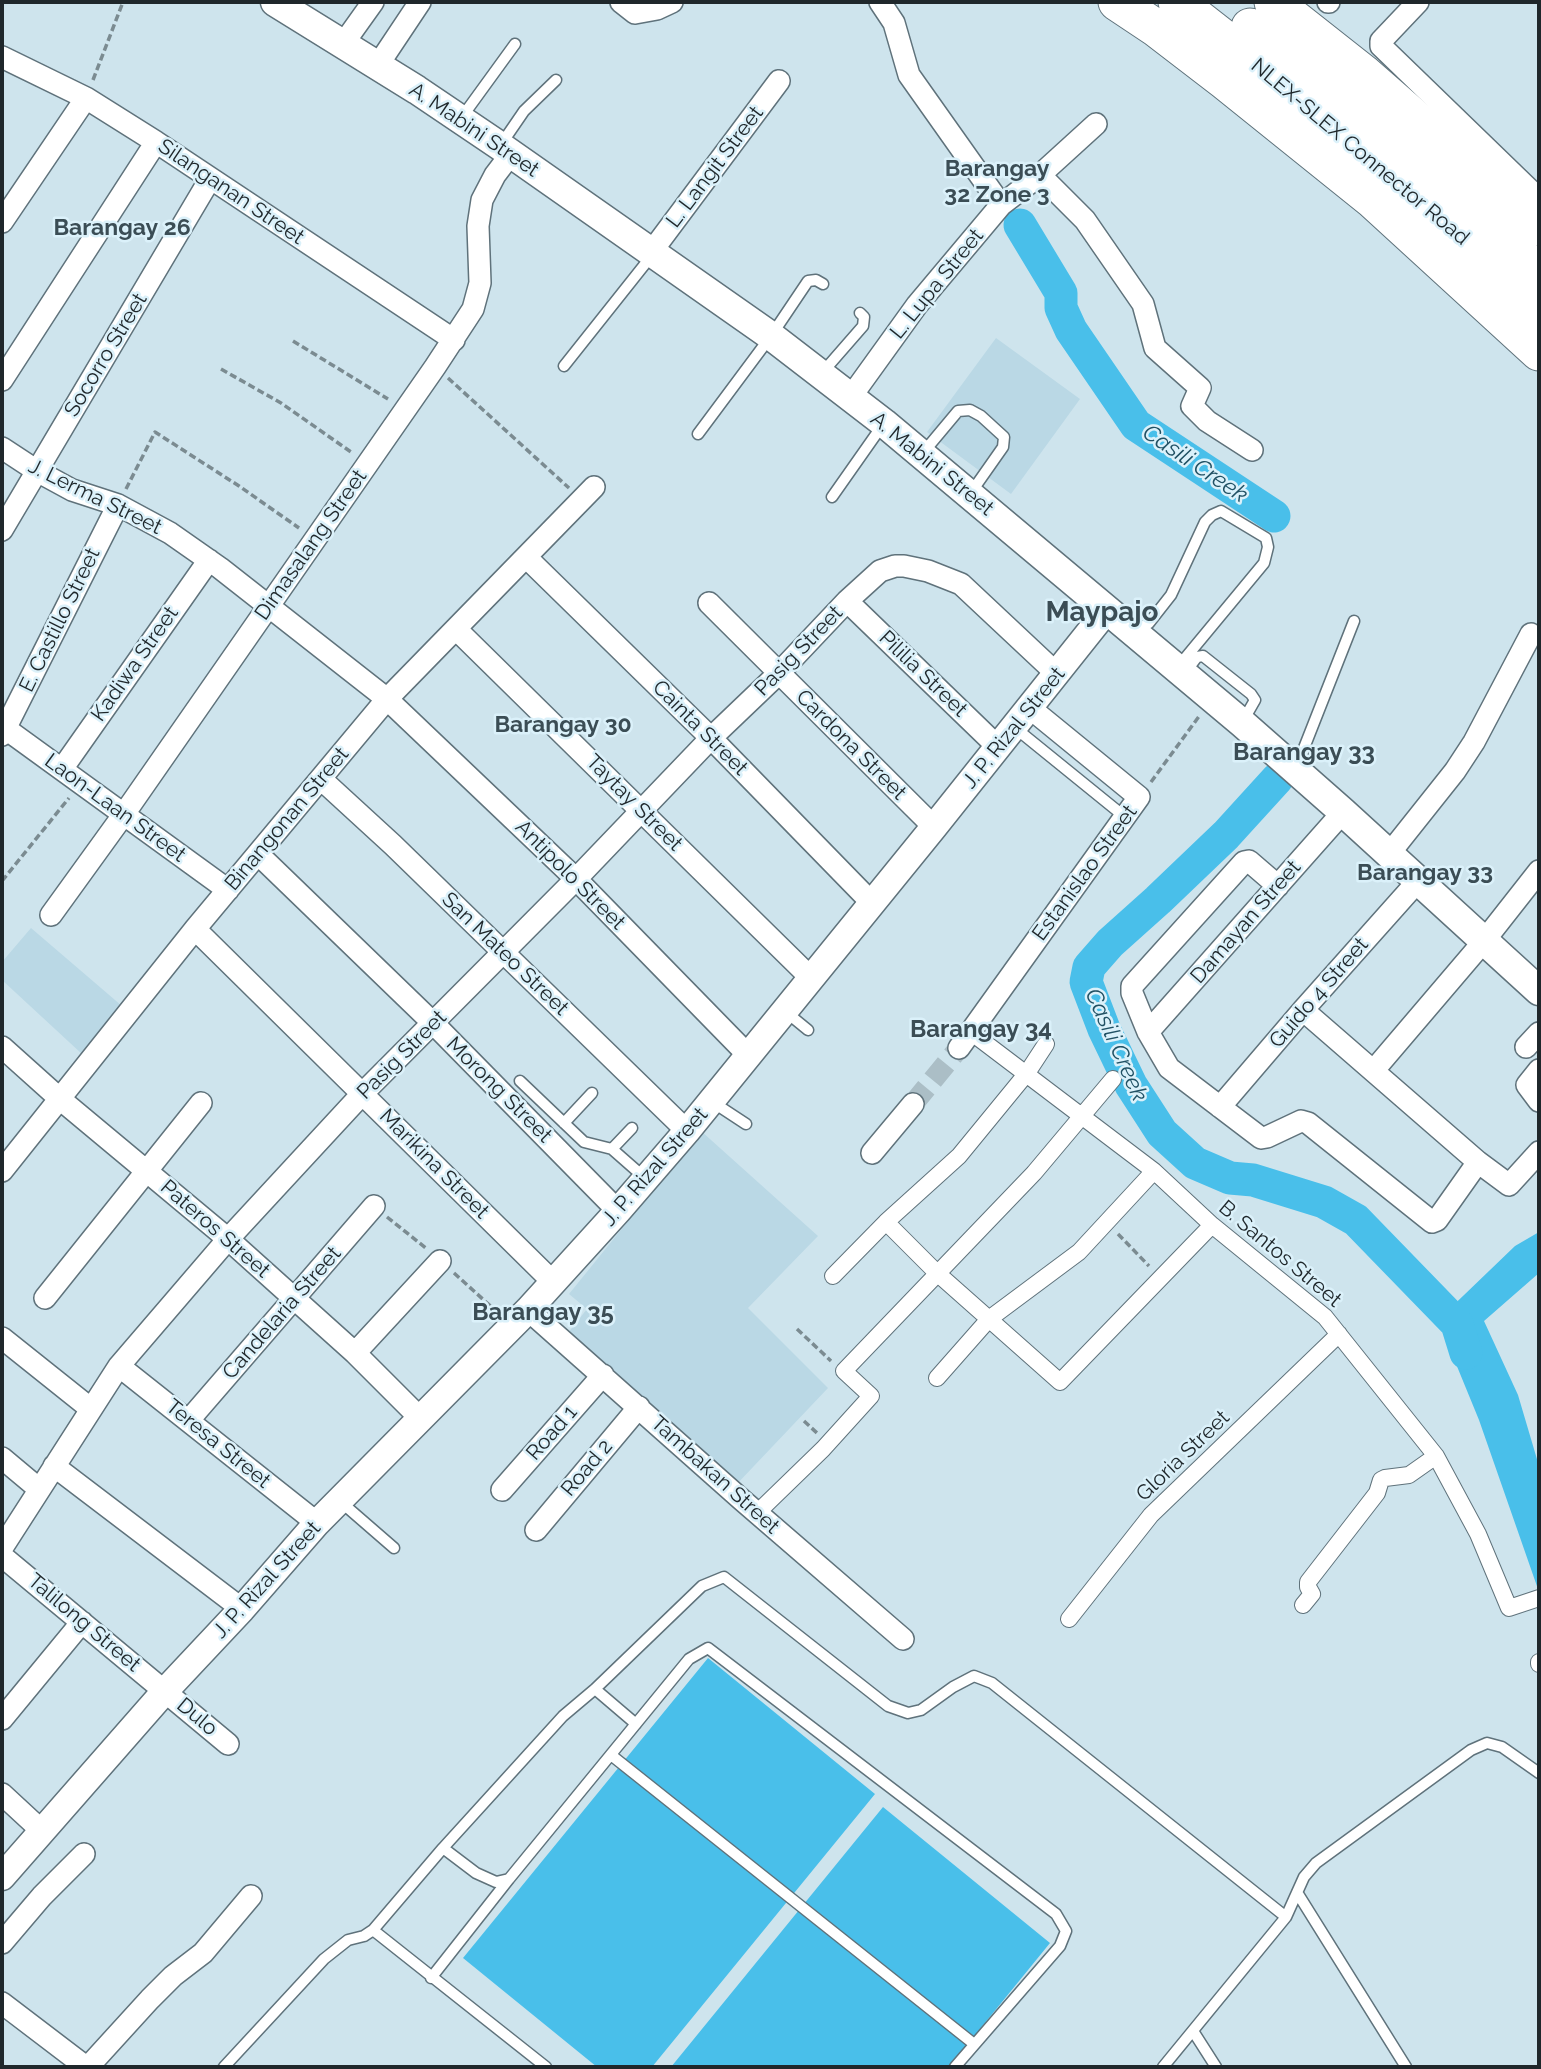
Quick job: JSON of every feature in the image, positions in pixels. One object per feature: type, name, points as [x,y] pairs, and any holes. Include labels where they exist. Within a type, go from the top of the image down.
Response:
[{"type":"highway","points":[[1117,2],[1156,27],[1373,200],[1539,352]]},
{"type":"highway","name":"NLEX-SLEX Connector Road","points":[[1177,2],[1323,116],[1397,179],[1539,309]]},
{"type":"highway","name":"NLEX-SLEX Connector Road","points":[[1215,2],[1339,94],[1416,159],[1539,273]]},
{"type":"highway","points":[[1273,2],[1363,73],[1539,227]]},
{"type":"main road","name":"A. Mabini Street","points":[[275,2],[506,150],[771,336],[884,423],[1242,723],[1539,991]]},
{"type":"street","points":[[343,44],[373,2]]},
{"type":"street","points":[[377,65],[420,2]]},
{"type":"street","points":[[621,2],[635,13],[657,9],[672,2]]},
{"type":"street","points":[[880,2],[894,23],[909,75],[1001,205]]},
{"type":"street","points":[[1418,2],[1381,41],[1381,46],[1539,199]]},
{"type":"street","name":"Silanganan Street","points":[[5,64],[86,99],[156,142],[454,340]]},
{"type":"street","name":"L. Langit Street","points":[[653,254],[658,243],[779,81]]},
{"type":"street","points":[[2,222],[86,99]]},
{"type":"street","name":"L. Lupa Street","points":[[850,398],[917,305],[1001,205],[1040,175],[1096,124]]},
{"type":"street","points":[[2,380],[156,142]]},
{"type":"street","name":"Dimasalang Street","points":[[51,915],[124,814],[473,309],[480,283],[478,226],[482,200],[506,150]]},
{"type":"street","points":[[1040,175],[1085,220],[1143,304],[1155,348],[1200,388],[1192,406],[1207,421],[1252,450]]},
{"type":"street","name":"Socorro Street","points":[[2,530],[210,179]]},
{"type":"street","name":"J. Lerma Street","points":[[2,448],[72,490],[119,501],[170,533],[269,605],[387,699]]},
{"type":"street","name":"Binangonan Street","points":[[2,1171],[195,929],[387,699],[587,493]]},
{"type":"street","name":"E. Castillo Street","points":[[3,730],[119,501]]},
{"type":"street","name":"Cainta Street","points":[[526,557],[711,738],[871,902]]},
{"type":"street","name":"Kadiwa Street","points":[[62,769],[209,560]]},
{"type":"street","name":"Pasig Street","points":[[2,1548],[119,1366],[228,1238],[363,1093],[434,1024],[711,738],[880,571],[904,566],[928,571],[961,584],[1057,674]]},
{"type":"street","name":"Pililia Street","points":[[847,601],[1014,727],[1139,797]]},
{"type":"street","name":"Cardona Street","points":[[709,603],[934,827]]},
{"type":"street","name":"J. P. Rizal Street","points":[[2,1877],[317,1523],[528,1310],[618,1211],[687,1131],[1107,610]]},
{"type":"street","name":"Taytay Street","points":[[456,629],[811,978]]},
{"type":"street","points":[[1389,854],[1468,752],[1531,635]]},
{"type":"street","name":"Antipolo Street","points":[[387,699],[576,879],[748,1055]]},
{"type":"street","name":"Laon-Laan Street","points":[[3,730],[62,769],[228,890]]},
{"type":"street","name":"San Mateo Street","points":[[321,779],[393,845],[687,1131]]},
{"type":"street","name":"Estanislao Street","points":[[965,1040],[1139,797]]},
{"type":"street","name":"Damayan Street","points":[[1148,1032],[1343,812]]},
{"type":"street","name":"Morong Street","points":[[258,854],[434,1024],[618,1211]]},
{"type":"street","points":[[1278,886],[1249,861],[1244,862],[1135,981],[1132,993],[1148,1032],[1169,1068],[1264,1139],[1297,1122],[1306,1122],[1429,1220],[1437,1220],[1478,1162]]},
{"type":"street","points":[[1374,1070],[1484,941],[1539,870]]},
{"type":"street","name":"Guido 4 Street","points":[[1220,1107],[1418,881]]},
{"type":"street","name":"Marikina Street","points":[[195,929],[553,1282]]},
{"type":"street","points":[[1303,1010],[1478,1162],[1509,1185],[1539,1152]]},
{"type":"street","name":"B. Santos Street","points":[[965,1040],[1027,1073],[1084,1116],[1154,1171],[1212,1225],[1325,1317],[1436,1456],[1478,1534],[1509,1608],[1535,1600]]},
{"type":"street","points":[[833,1276],[886,1222],[959,1156],[1027,1073],[1045,1044]]},
{"type":"street","name":"Pateros Street","points":[[2,1046],[60,1099],[228,1238],[355,1353],[421,1419]]},
{"type":"street","points":[[1539,1070],[1527,1085],[1539,1101]]},
{"type":"street","points":[[757,1513],[829,1444],[871,1396],[844,1371],[1034,1173],[1113,1079]]},
{"type":"street","points":[[45,1298],[201,1103]]},
{"type":"street","points":[[872,1153],[913,1104]]},
{"type":"street","points":[[937,1378],[989,1319],[1079,1252],[1154,1171]]},
{"type":"street","name":"Candelaria Street","points":[[189,1420],[374,1206]]},
{"type":"street","points":[[886,1222],[937,1273],[1060,1382],[1212,1225]]},
{"type":"street","points":[[355,1353],[440,1261]]},
{"type":"street","name":"Tambakan Street","points":[[528,1310],[903,1639]]},
{"type":"street","name":"Gloria Street","points":[[1069,1619],[1151,1515],[1339,1334]]},
{"type":"street","points":[[2,1338],[91,1409]]},
{"type":"street","name":"Teresa Street","points":[[119,1366],[317,1523]]},
{"type":"street","name":"Road 1","points":[[502,1490],[603,1375]]},
{"type":"street","name":"Road 2","points":[[536,1530],[639,1407]]},
{"type":"street","points":[[1303,1605],[1312,1594],[1308,1582],[1377,1493],[1381,1480],[1409,1475],[1436,1456]]},
{"type":"street","points":[[2,1458],[39,1489]]},
{"type":"street","points":[[54,1466],[242,1609]]},
{"type":"street","name":"Talilong Street","points":[[2,1556],[165,1691]]},
{"type":"street","points":[[2,1719],[82,1622]]},
{"type":"street","name":"Dulo","points":[[165,1691],[228,1744]]},
{"type":"street","points":[[2,1794],[42,1831]]},
{"type":"street","points":[[2,1943],[42,1896],[84,1854]]},
{"type":"street","points":[[2,2003],[87,2067],[173,1976],[203,1953],[251,1896]]},
{"type":"lane","points":[[460,119],[515,44]]},
{"type":"lane","points":[[506,150],[524,111],[556,80]]},
{"type":"lane","points":[[564,366],[653,254]]},
{"type":"lane","points":[[698,434],[808,281],[812,279],[823,284]]},
{"type":"lane","points":[[820,375],[863,326],[864,317],[860,313]]},
{"type":"lane","points":[[922,454],[958,411],[970,410],[981,416],[1004,437],[1003,447],[970,494]]},
{"type":"lane","points":[[832,497],[884,423]]},
{"type":"lane","points":[[1133,631],[1149,623],[1171,596],[1205,522],[1212,515],[1221,510],[1266,538],[1268,548],[1264,563],[1180,671]]},
{"type":"lane","points":[[1291,766],[1304,748],[1354,621]]},
{"type":"lane","points":[[1180,671],[1197,657],[1203,656],[1251,694],[1255,700],[1242,723]]},
{"type":"lane","points":[[1014,727],[1125,817]]},
{"type":"lane","points":[[784,1011],[808,1030]]},
{"type":"lane","points":[[520,1081],[584,1142],[612,1149],[645,1178]]},
{"type":"lane","points":[[564,1123],[592,1093]]},
{"type":"lane","points":[[711,1101],[746,1124]]},
{"type":"lane","points":[[612,1149],[632,1128]]},
{"type":"lane","points":[[340,1501],[394,1548]]},
{"type":"lane","points":[[224,2067],[324,1959],[348,1940],[364,1936],[373,1930],[563,1716],[596,1689],[702,1586],[724,1577],[888,1706],[908,1713],[921,1710],[974,1676],[992,1683],[1286,1917]]},
{"type":"lane","points":[[431,1978],[689,1659],[708,1648],[1056,1914],[1066,1931],[1060,1946],[955,2067]]},
{"type":"lane","points":[[596,1689],[636,1724]]},
{"type":"lane","points":[[1163,2067],[1286,1917],[1304,1877],[1316,1863],[1471,1750],[1487,1743],[1502,1747],[1539,1773]]},
{"type":"lane","points":[[611,1755],[974,2044]]},
{"type":"lane","points":[[443,1848],[476,1873],[496,1882],[509,1879]]},
{"type":"lane","points":[[1298,1894],[1406,2067]]},
{"type":"lane","points":[[373,1930],[546,2067]]},
{"type":"lane","points":[[1193,2031],[1216,2067]]},
{"type":"path","points":[[86,99],[123,2]]},
{"type":"path","points":[[293,341],[388,399]]},
{"type":"path","points":[[435,367],[587,493]]},
{"type":"path","points":[[221,369],[281,403],[360,458]]},
{"type":"path","points":[[119,501],[155,432],[304,531]]},
{"type":"path","name":"Estanislao Street","points":[[1139,797],[1211,699]]},
{"type":"path","points":[[2,881],[81,783]]},
{"type":"path","points":[[1107,1223],[1161,1278]]},
{"type":"path","points":[[797,1329],[844,1371]]},
{"type":"shaded area","points":[[996,338],[1080,399],[1011,494],[927,432]]},
{"type":"shaded area","points":[[31,928],[122,1006],[82,1054],[2,980],[2,962]]},
{"type":"shaded area","points":[[701,1131],[818,1236],[748,1308],[828,1388],[735,1486],[564,1338],[587,1309],[569,1294]]},
{"type":"water","points":[[1539,1232],[1539,1273],[1484,1321],[1518,1395],[1539,1466],[1539,1592],[1479,1420],[1438,1320],[1515,1246]]},
{"type":"water","points":[[708,1658],[875,1794],[652,2067],[597,2067],[463,1958]]},
{"type":"water","points":[[883,1807],[1050,1943],[949,2067],[671,2067]]},
{"type":"waterway","name":"Casili Creek","points":[[1020,225],[1061,293],[1061,308],[1071,330],[1136,425],[1274,516]]},
{"type":"waterway","name":"Casili Creek","points":[[1277,779],[1226,835],[1110,943],[1089,967],[1086,982],[1104,1029],[1131,1085],[1162,1133],[1195,1163],[1230,1178],[1253,1180],[1324,1202],[1356,1220],[1457,1324],[1466,1353]]},
{"type":"tunnel","points":[[913,1104],[959,1048]]},
{"type":"district","name":"Barangay 32 Zone 3","points":[[997,182]]},
{"type":"district","name":"Barangay 26","points":[[122,228]]},
{"type":"district","name":"Maypajo","points":[[1102,613]]},
{"type":"district","name":"Barangay 30","points":[[563,725]]},
{"type":"district","name":"Barangay 33","points":[[1304,753]]},
{"type":"district","name":"Barangay 33","points":[[1425,873]]},
{"type":"district","name":"Barangay 34","points":[[981,1030]]},
{"type":"district","name":"Barangay 35","points":[[543,1313]]}]
